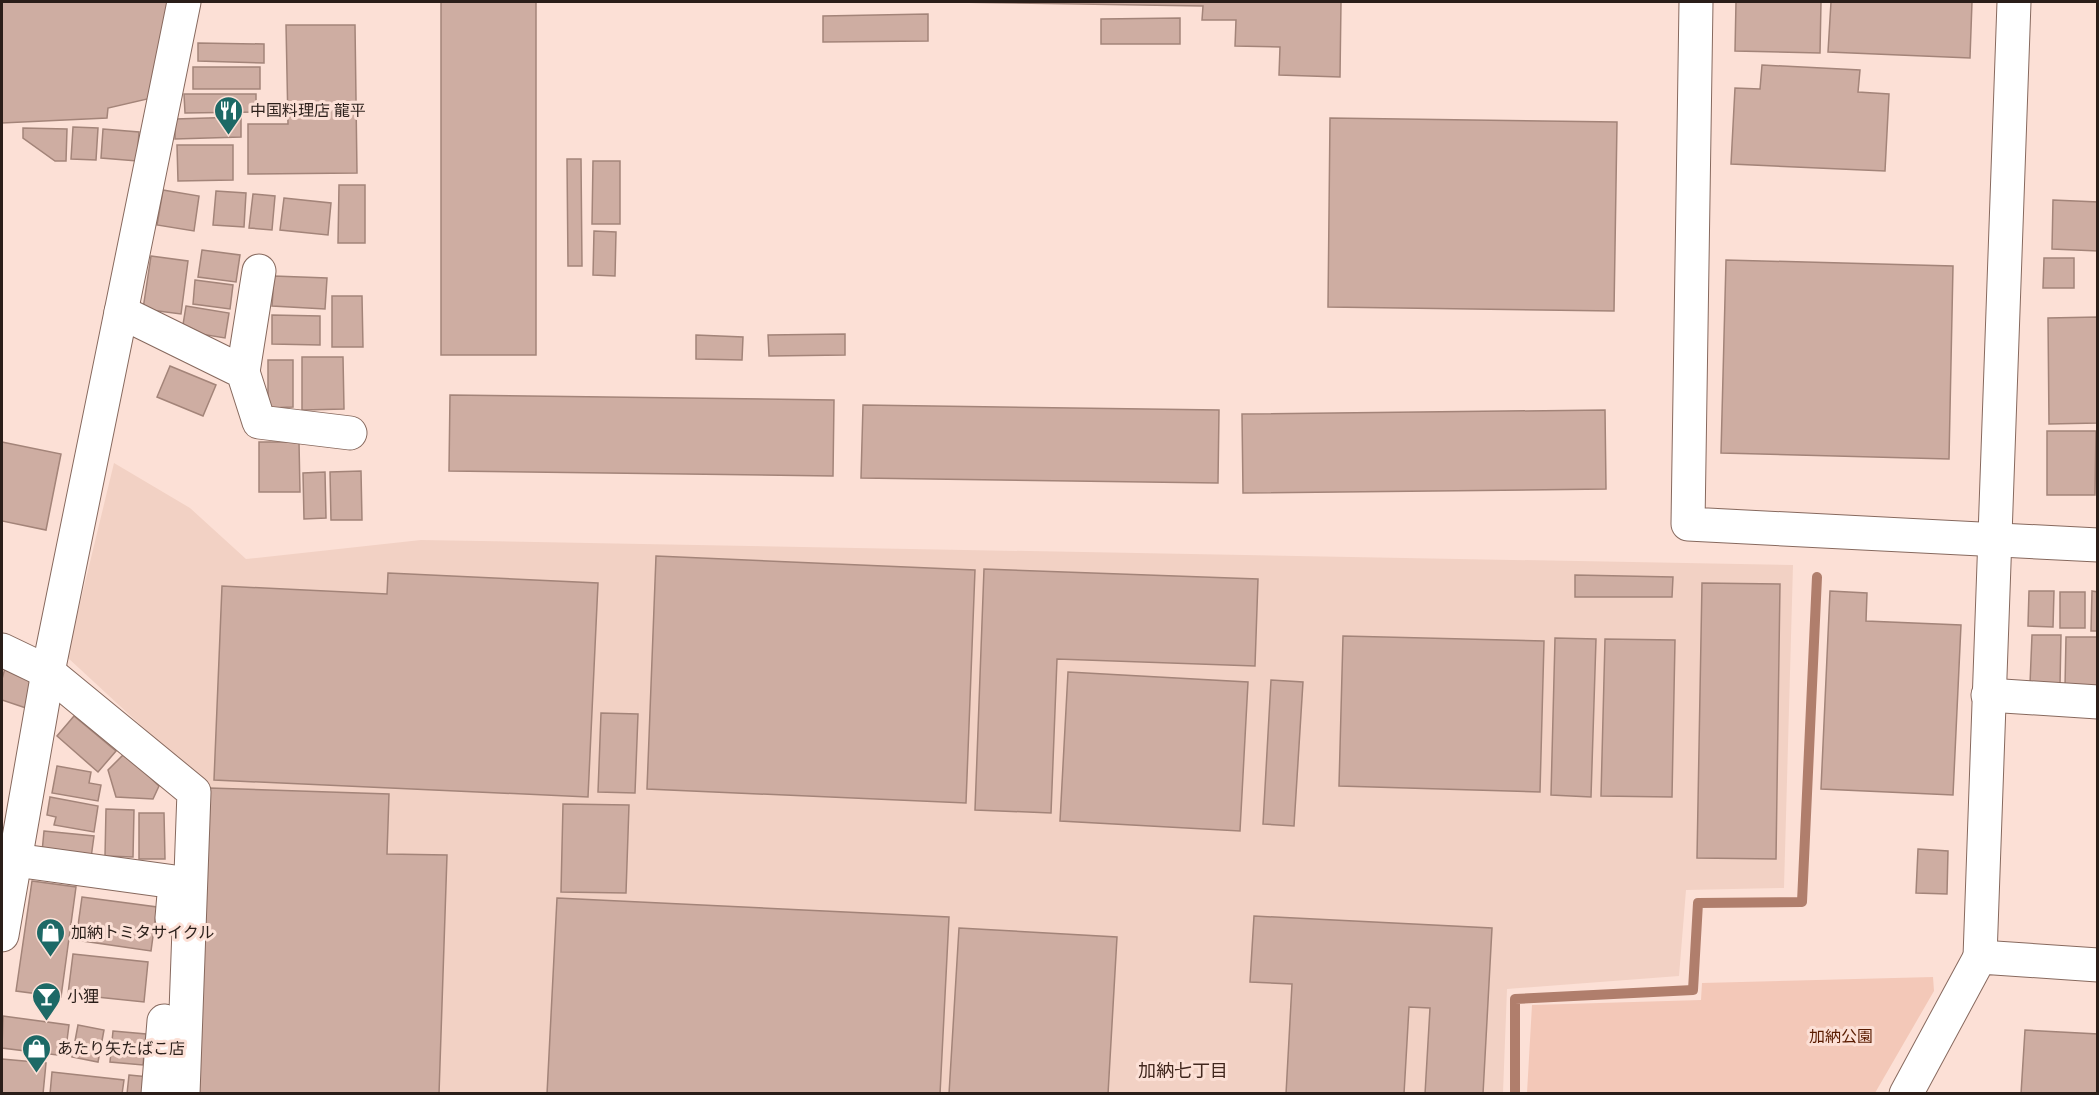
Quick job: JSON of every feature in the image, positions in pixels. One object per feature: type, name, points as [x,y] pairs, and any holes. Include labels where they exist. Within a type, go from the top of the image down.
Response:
[{"type":"street","points":[[2,935],[48,672],[184,2]]},
{"type":"street","points":[[1696,2],[1688,524],[2097,545]]},
{"type":"street","points":[[1906,1094],[1980,957],[1993,539],[2014,2]]},
{"type":"street","points":[[259,271],[243,372],[259,422],[350,433]]},
{"type":"street","points":[[121,312],[243,372]]},
{"type":"street","points":[[2,651],[48,672],[195,792],[183,1094]]},
{"type":"street","points":[[1988,696],[2097,702]]},
{"type":"street","points":[[15,860],[175,882],[158,1094]]},
{"type":"street","points":[[1980,957],[2097,965]]},
{"type":"shaded area","points":[[114,463],[190,508],[246,559],[421,540],[1793,565],[1784,888],[1686,890],[1679,976],[1507,989],[1503,1093],[189,1093],[200,780],[67,657]]},
{"type":"green space","name":"加納公園","points":[[1933,977],[1934,991],[1875,1093],[1527,1093],[1532,1005],[1701,1000],[1702,983]]},
{"type":"building","points":[[2,2],[172,2],[156,97],[108,108],[107,118],[2,123]]},
{"type":"building","points":[[441,2],[536,2],[536,355],[441,355]]},
{"type":"building","points":[[951,2],[1341,2],[1340,77],[1279,75],[1280,47],[1235,46],[1236,20],[1202,20],[1203,6]]},
{"type":"building","points":[[1736,2],[1821,2],[1820,53],[1735,51]]},
{"type":"building","points":[[1831,2],[1972,2],[1970,58],[1828,52]]},
{"type":"building","points":[[928,14],[928,41],[823,42],[823,16]]},
{"type":"building","points":[[1180,18],[1180,44],[1101,44],[1101,19]]},
{"type":"building","points":[[286,25],[355,25],[357,173],[248,174],[248,124],[288,124]]},
{"type":"building","points":[[198,43],[264,44],[264,63],[198,61]]},
{"type":"building","points":[[1762,65],[1860,70],[1858,92],[1889,94],[1885,171],[1731,164],[1735,88],[1760,89]]},
{"type":"building","points":[[193,67],[260,67],[260,89],[193,89]]},
{"type":"building","points":[[184,94],[256,94],[256,112],[185,113]]},
{"type":"building","points":[[241,117],[241,137],[175,139],[175,119]]},
{"type":"building","points":[[1330,118],[1617,122],[1614,311],[1328,307]]},
{"type":"building","points":[[73,127],[98,128],[96,160],[71,159]]},
{"type":"building","points":[[23,128],[67,129],[66,161],[55,161],[23,138]]},
{"type":"building","points":[[103,129],[139,132],[137,161],[101,158]]},
{"type":"building","points":[[177,145],[233,145],[233,180],[178,181]]},
{"type":"building","points":[[567,159],[581,159],[582,266],[568,266]]},
{"type":"building","points":[[593,161],[620,161],[620,224],[592,224]]},
{"type":"building","points":[[339,185],[365,185],[365,243],[338,243]]},
{"type":"building","points":[[163,190],[199,196],[194,231],[157,225]]},
{"type":"building","points":[[216,191],[246,193],[244,227],[213,225]]},
{"type":"building","points":[[253,194],[275,196],[272,230],[249,228]]},
{"type":"building","points":[[284,198],[331,203],[328,235],[280,230]]},
{"type":"building","points":[[2053,200],[2098,202],[2098,251],[2052,249]]},
{"type":"building","points":[[594,231],[616,232],[615,276],[593,275]]},
{"type":"building","points":[[202,250],[240,255],[236,282],[198,277]]},
{"type":"building","points":[[151,256],[188,261],[181,314],[143,309]]},
{"type":"building","points":[[2044,258],[2074,258],[2074,288],[2043,288]]},
{"type":"building","points":[[1726,260],[1953,266],[1949,459],[1721,453]]},
{"type":"building","points":[[274,276],[327,278],[325,309],[272,306]]},
{"type":"building","points":[[195,280],[233,285],[230,309],[193,304]]},
{"type":"building","points":[[332,296],[362,296],[363,347],[332,347]]},
{"type":"building","points":[[186,306],[229,313],[225,338],[182,331]]},
{"type":"building","points":[[272,315],[320,316],[320,345],[272,344]]},
{"type":"building","points":[[2098,317],[2098,423],[2049,424],[2048,318]]},
{"type":"building","points":[[845,334],[845,355],[769,356],[768,335]]},
{"type":"building","points":[[696,335],[743,337],[742,360],[696,359]]},
{"type":"building","points":[[302,357],[343,357],[344,409],[302,410]]},
{"type":"building","points":[[268,360],[293,360],[293,407],[268,408]]},
{"type":"building","points":[[170,366],[216,385],[203,416],[157,397]]},
{"type":"building","points":[[450,395],[834,400],[833,476],[449,471]]},
{"type":"building","points":[[863,405],[1219,410],[1218,483],[861,478]]},
{"type":"building","points":[[1605,410],[1606,489],[1243,493],[1242,414]]},
{"type":"building","points":[[2047,431],[2096,431],[2095,495],[2047,495]]},
{"type":"building","points":[[2,442],[61,454],[46,530],[2,521]]},
{"type":"building","points":[[259,442],[299,442],[300,492],[259,492]]},
{"type":"building","points":[[361,471],[362,520],[331,520],[330,472]]},
{"type":"building","points":[[325,472],[326,518],[304,519],[303,473]]},
{"type":"building","points":[[656,556],[975,570],[966,803],[647,789]]},
{"type":"building","points":[[984,569],[1258,579],[1255,666],[1057,659],[1051,813],[975,810]]},
{"type":"building","points":[[388,573],[598,583],[588,797],[214,780],[222,586],[387,594]]},
{"type":"building","points":[[1575,575],[1673,577],[1672,597],[1575,597]]},
{"type":"building","points":[[1702,583],[1780,584],[1776,859],[1697,858]]},
{"type":"building","points":[[1830,591],[1867,593],[1866,621],[1961,625],[1953,795],[1821,789]]},
{"type":"building","points":[[2029,591],[2054,591],[2053,627],[2028,626]]},
{"type":"building","points":[[2092,591],[2098,592],[2098,631],[2091,631]]},
{"type":"building","points":[[2060,592],[2085,592],[2085,628],[2060,628]]},
{"type":"building","points":[[2032,635],[2061,635],[2060,685],[2030,684]]},
{"type":"building","points":[[1343,636],[1544,641],[1540,792],[1339,786]]},
{"type":"building","points":[[2066,637],[2098,637],[2097,688],[2065,687]]},
{"type":"building","points":[[1555,638],[1596,639],[1591,797],[1551,795]]},
{"type":"building","points":[[1605,639],[1675,640],[1672,797],[1601,796]]},
{"type":"building","points":[[5,668],[39,679],[29,709],[2,700],[2,679]]},
{"type":"building","points":[[1068,672],[1248,682],[1240,831],[1060,821]]},
{"type":"building","points":[[1271,680],[1303,682],[1294,826],[1263,824]]},
{"type":"building","points":[[601,713],[638,714],[635,793],[598,792]]},
{"type":"building","points":[[74,716],[116,751],[98,772],[57,736]]},
{"type":"building","points":[[125,753],[159,786],[153,799],[116,797],[108,770]]},
{"type":"building","points":[[57,766],[91,772],[89,783],[101,785],[98,801],[52,793]]},
{"type":"building","points":[[209,788],[389,794],[387,854],[447,855],[439,1094],[198,1094]]},
{"type":"building","points":[[50,797],[98,806],[94,832],[54,825],[56,817],[47,815]]},
{"type":"building","points":[[563,804],[629,805],[626,893],[561,892]]},
{"type":"building","points":[[106,809],[134,810],[133,857],[105,856]]},
{"type":"building","points":[[139,813],[164,813],[165,859],[139,859]]},
{"type":"building","points":[[44,831],[94,836],[91,858],[42,852]]},
{"type":"building","points":[[1918,849],[1948,851],[1947,894],[1916,893]]},
{"type":"building","points":[[32,881],[76,887],[61,997],[16,991]]},
{"type":"building","points":[[82,897],[157,907],[151,951],[76,940]]},
{"type":"building","points":[[557,898],[949,917],[940,1094],[547,1094]]},
{"type":"building","points":[[1254,916],[1492,928],[1483,1094],[1425,1094],[1430,1008],[1409,1007],[1404,1094],[1286,1094],[1292,984],[1250,982]]},
{"type":"building","points":[[959,928],[1117,937],[1108,1094],[949,1094]]},
{"type":"building","points":[[73,954],[148,962],[144,1002],[68,994]]},
{"type":"building","points":[[3,1016],[69,1025],[65,1056],[2,1048]]},
{"type":"building","points":[[78,1025],[104,1030],[98,1062],[72,1057]]},
{"type":"building","points":[[2025,1030],[2098,1034],[2098,1094],[2021,1094]]},
{"type":"building","points":[[113,1031],[146,1034],[143,1065],[110,1062]]},
{"type":"building","points":[[2,1059],[46,1063],[43,1094],[2,1094]]},
{"type":"building","points":[[52,1072],[124,1080],[122,1094],[50,1094]]},
{"type":"building","points":[[129,1075],[149,1077],[148,1094],[127,1094]]},
{"type":"waterway","points":[[1515,1094],[1515,999],[1693,990],[1698,903],[1802,902],[1817,577]]},
{"type":"place","name":"中国料理店 龍平","points":[[229,136]]},
{"type":"place","name":"加納トミタサイクル","points":[[50,958]]},
{"type":"place","name":"小狸","points":[[46,1022]]},
{"type":"place","name":"あたり矢たばこ店","points":[[36,1074]]},
{"type":"district","name":"加納七丁目","points":[[1183,1070]]}]
